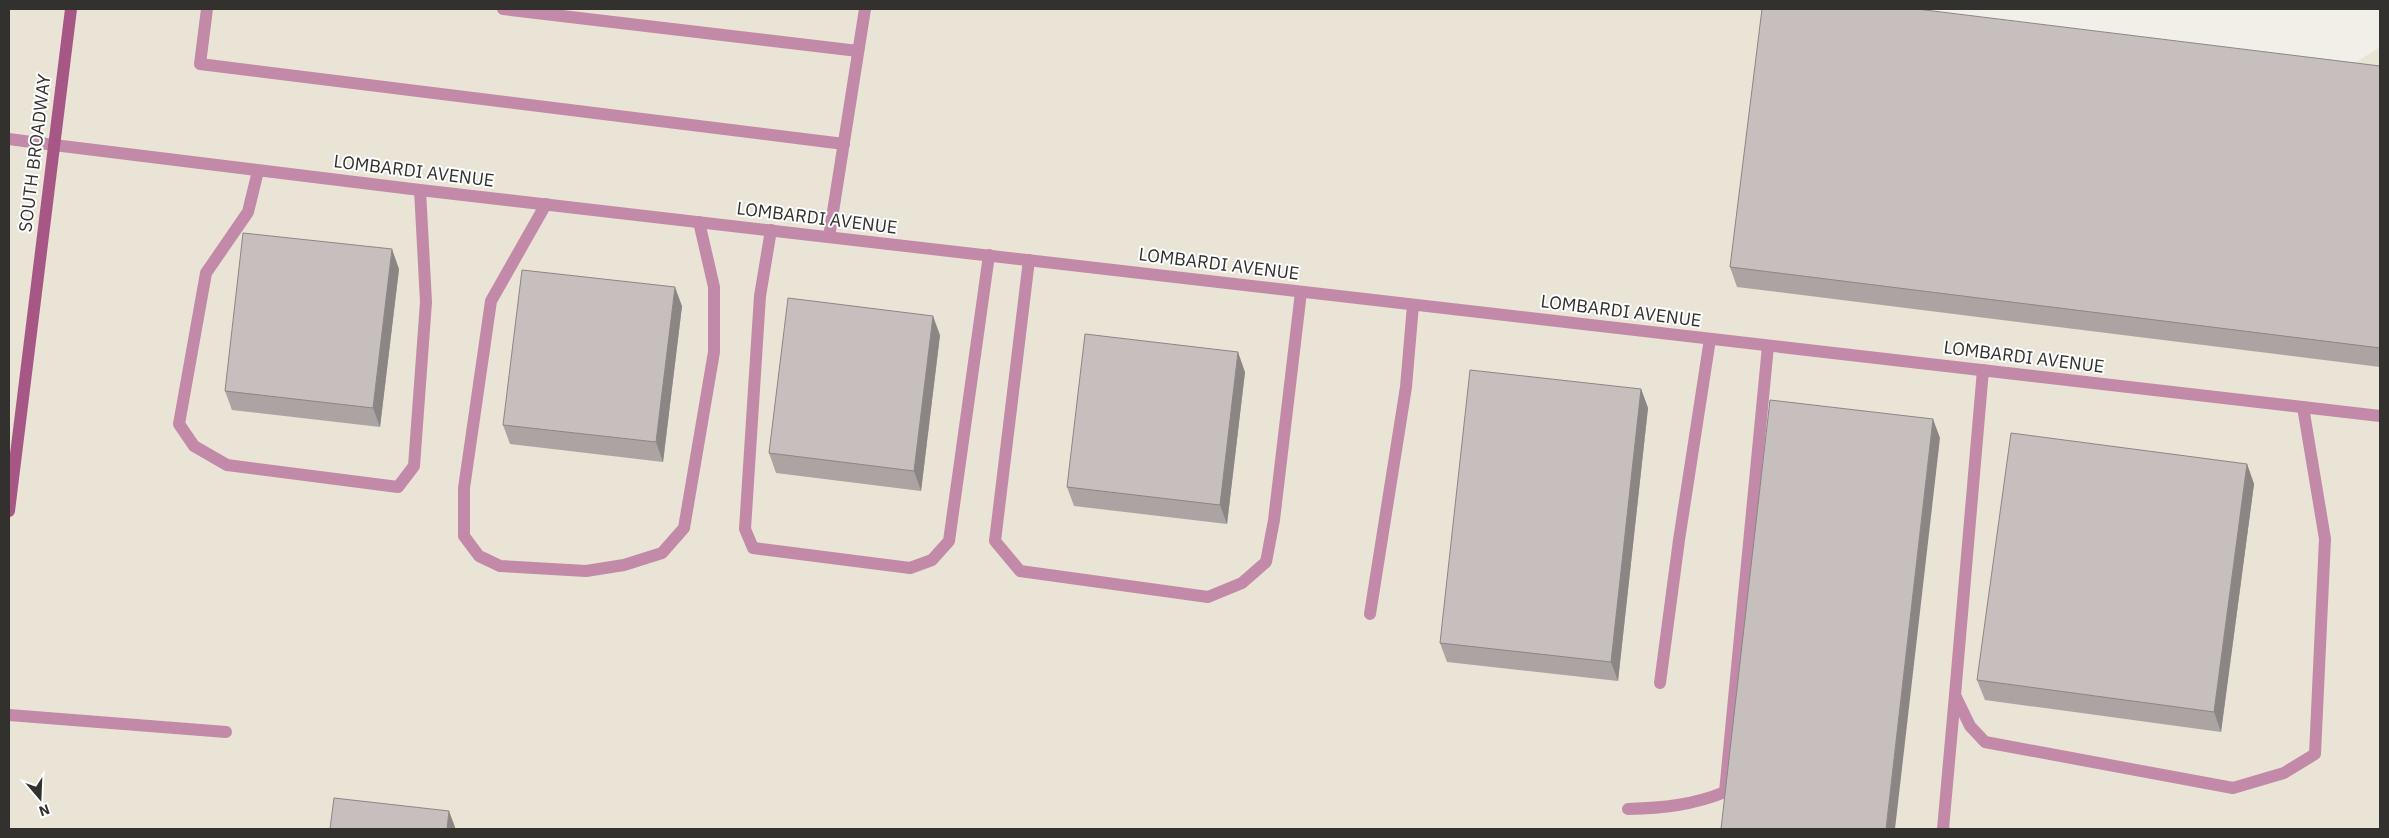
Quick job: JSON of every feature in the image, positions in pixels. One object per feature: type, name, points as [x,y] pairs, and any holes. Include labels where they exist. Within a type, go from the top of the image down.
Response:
[{"type":"street","name":"SOUTH BROADWAY","points":[[9,511],[70,9]]},
{"type":"street","points":[[207,9],[200,64],[844,144]]},
{"type":"street","points":[[503,9],[858,51]]},
{"type":"street","points":[[830,237],[865,9]]},
{"type":"street","name":"LOMBARDI AVENUE","points":[[9,139],[420,190],[2380,416]]},
{"type":"street","points":[[258,171],[248,212],[206,273],[179,424],[194,446],[227,465],[398,487],[414,466],[416,447],[426,302],[420,190]]},
{"type":"street","points":[[546,204],[490,300],[464,488],[464,536],[479,556],[500,566],[586,571],[624,565],[662,553],[684,528],[714,352],[714,287],[699,222]]},
{"type":"street","points":[[770,230],[760,296],[745,529],[753,548],[910,568],[932,560],[949,541],[989,255]]},
{"type":"street","points":[[1029,260],[995,541],[1020,571],[1208,597],[1242,583],[1266,562],[1274,520],[1302,292]]},
{"type":"street","points":[[1370,614],[1406,387],[1413,305]]},
{"type":"street","points":[[1660,683],[1679,540],[1710,339]]},
{"type":"street","points":[[1628,809],[1666,808],[1702,802],[1725,792],[1768,346]]},
{"type":"street","points":[[1943,829],[1983,370]]},
{"type":"street","points":[[1955,695],[1970,726],[1985,742],[2233,788],[2284,773],[2315,754],[2325,539],[2303,408]]},
{"type":"street","points":[[9,715],[226,732]]},
{"type":"shaded area","points":[[9,9],[1763,9],[2355,63],[2380,47],[2380,829],[9,829]]},
{"type":"building","points":[[1762,9],[1917,9],[2380,66],[2380,348],[1730,267]]},
{"type":"building","points":[[243,233],[392,249],[373,408],[225,391]]},
{"type":"building","points":[[522,270],[675,287],[656,442],[503,425]]},
{"type":"building","points":[[788,298],[933,316],[914,471],[769,453]]},
{"type":"building","points":[[1085,334],[1238,352],[1220,505],[1067,487]]},
{"type":"building","points":[[1470,370],[1641,389],[1611,662],[1440,643]]},
{"type":"building","points":[[1770,400],[1933,419],[1886,829],[1721,829]]},
{"type":"building","points":[[2011,433],[2247,464],[2214,712],[1977,680]]},
{"type":"building","points":[[334,798],[449,811],[447,829],[330,829]]}]
